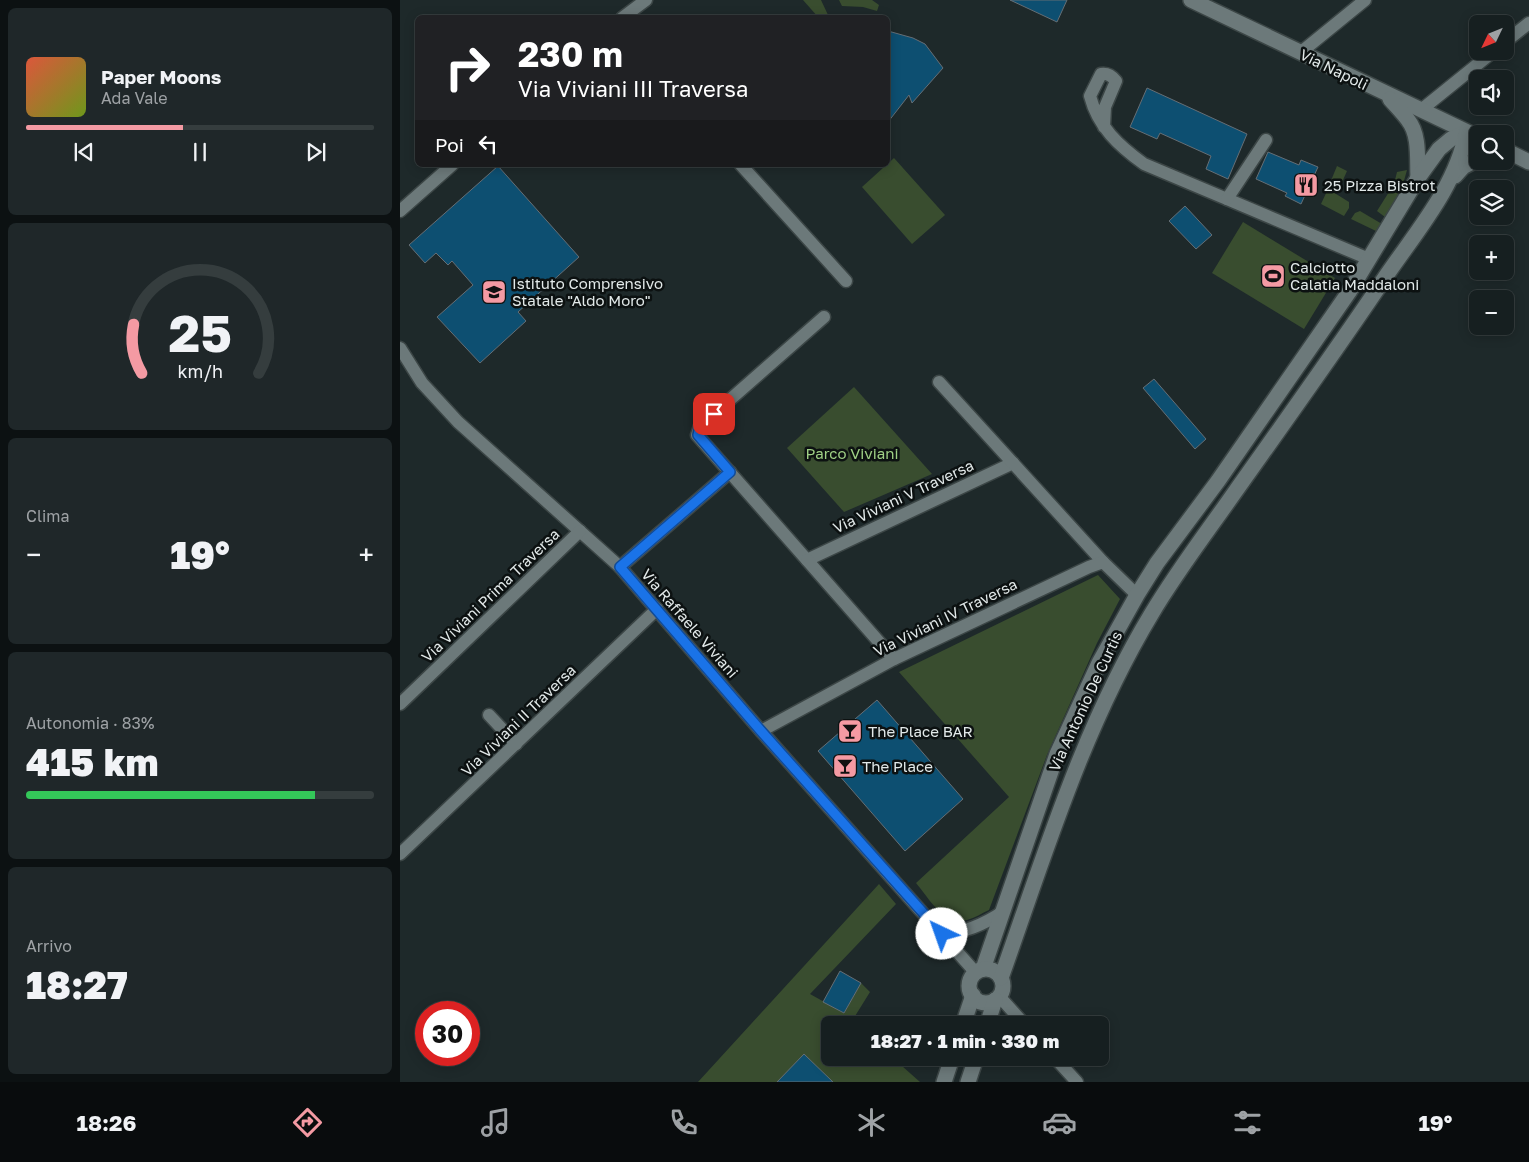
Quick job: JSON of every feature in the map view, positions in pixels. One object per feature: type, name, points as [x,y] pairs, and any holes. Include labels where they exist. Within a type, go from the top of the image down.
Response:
[{"type":"street","points":[[626,15],[646,0]]},
{"type":"street","name":"Via Napoli","points":[[1191,0],[1469,133]]},
{"type":"street","points":[[1300,53],[1366,0]]},
{"type":"street","points":[[1514,35],[1529,23]]},
{"type":"street","points":[[1421,110],[1483,60]]},
{"type":"street","points":[[1384,92],[1410,121],[1416,141],[1418,178]]},
{"type":"street","points":[[1104,127],[1109,135],[1125,151],[1144,164],[1369,259]]},
{"type":"street","name":"Via Antonio De Curtis","points":[[966,1016],[973,995],[970,983],[980,971],[1004,911],[1057,754],[1099,663],[1137,595],[1157,563],[1218,481],[1349,292],[1418,178],[1439,149],[1451,139],[1469,135]]},
{"type":"street","name":"Via Antonio De Curtis","points":[[1444,191],[1469,139]]},
{"type":"street","points":[[1227,199],[1266,140]]},
{"type":"street","points":[[1514,155],[1529,162]]},
{"type":"street","name":"Via Antonio De Curtis","points":[[990,1016],[1003,988],[1002,978],[1077,763],[1116,678],[1152,613],[1185,562],[1360,315],[1444,191],[1463,167],[1469,164]]},
{"type":"street","points":[[400,211],[450,167]]},
{"type":"street","points":[[744,167],[846,281]]},
{"type":"street","points":[[824,317],[700,426],[698,435],[894,659]]},
{"type":"street","name":"Via Raffaele Viviani","points":[[401,352],[422,383],[458,422],[620,567],[761,731],[942,934],[980,971]]},
{"type":"street","points":[[939,382],[1103,562],[1137,595]]},
{"type":"street","name":"Via Viviani V Traversa","points":[[807,560],[1013,462]]},
{"type":"street","points":[[620,567],[730,472]]},
{"type":"street","points":[[1218,481],[1234,493]]},
{"type":"street","name":"Via Viviani Prima Traversa","points":[[400,704],[580,531]]},
{"type":"street","name":"Via Viviani IV Traversa","points":[[761,731],[894,659],[1103,562]]},
{"type":"street","name":"Via Viviani II Traversa","points":[[400,854],[657,610]]},
{"type":"street","points":[[489,715],[516,744]]},
{"type":"street","points":[[942,934],[958,933],[989,921],[1004,911]]},
{"type":"street","points":[[980,971],[994,971],[1002,978]]},
{"type":"street","points":[[973,995],[976,999],[985,1002],[997,998],[1016,1016]]},
{"type":"street","points":[[944,1082],[949,1066]]},
{"type":"street","points":[[968,1082],[973,1066]]},
{"type":"street","points":[[1062,1066],[1077,1082]]},
{"type":"green space","points":[[803,0],[821,0],[828,15],[816,15]]},
{"type":"green space","points":[[839,0],[872,0],[879,5],[877,11],[863,7],[842,6]]},
{"type":"green space","points":[[894,158],[945,215],[912,244],[862,187],[884,167],[890,167],[890,162]]},
{"type":"green space","points":[[1337,166],[1347,171],[1339,189],[1330,183]]},
{"type":"green space","points":[[1407,170],[1400,195],[1385,217],[1377,211],[1394,184],[1397,172]]},
{"type":"green space","points":[[1328,189],[1349,202],[1349,208],[1344,216],[1321,204]]},
{"type":"green space","points":[[1360,211],[1382,224],[1376,231],[1351,219],[1355,213]]},
{"type":"green space","name":"Calciotto Calatia Maddaloni","points":[[1243,222],[1335,278],[1304,329],[1212,273]]},
{"type":"green space","name":"Parco Viviani","points":[[854,387],[932,474],[844,512],[787,448]]},
{"type":"green space","points":[[1098,575],[1120,599],[1097,643],[1047,755],[989,910],[967,920],[951,919],[938,910],[916,883],[1009,797],[899,672]]},
{"type":"green space","points":[[879,884],[896,904],[810,994],[844,1013],[861,983],[870,992],[855,1016],[821,1016],[821,1066],[902,1066],[920,1082],[698,1082]]},
{"type":"building","points":[[1010,0],[1067,0],[1057,22]]},
{"type":"building","points":[[890,32],[913,38],[925,44],[943,68],[912,103],[909,95],[890,119]]},
{"type":"building","points":[[1147,88],[1247,134],[1228,179],[1206,169],[1211,156],[1160,133],[1157,139],[1130,127]]},
{"type":"building","points":[[1268,152],[1299,165],[1301,160],[1318,167],[1301,204],[1285,196],[1287,193],[1256,179]]},
{"type":"building","points":[[499,167],[579,257],[518,312],[526,321],[480,363],[437,317],[473,285],[452,261],[448,265],[436,253],[425,263],[409,245]]},
{"type":"building","points":[[1185,206],[1212,235],[1196,249],[1169,221]]},
{"type":"building","points":[[1154,379],[1206,439],[1195,449],[1143,388]]},
{"type":"building","points":[[877,700],[963,799],[905,851],[818,751]]},
{"type":"building","points":[[840,971],[861,983],[844,1013],[823,1002]]},
{"type":"building","points":[[804,1054],[833,1082],[777,1082]]},
{"type":"place","name":"25 Pizza Bistrot","points":[[1306,185]]},
{"type":"place","name":"Calciotto Calatia Maddaloni","points":[[1273,276]]},
{"type":"place","name":"Istituto Comprensivo Statale \"Aldo Moro\"","points":[[494,292]]},
{"type":"place","name":"The Place BAR","points":[[850,731]]},
{"type":"place","name":"The Place","points":[[845,766]]},
{"type":"route","points":[[714,414],[700,426],[698,435],[730,472],[620,567],[761,731],[942,934]]}]
